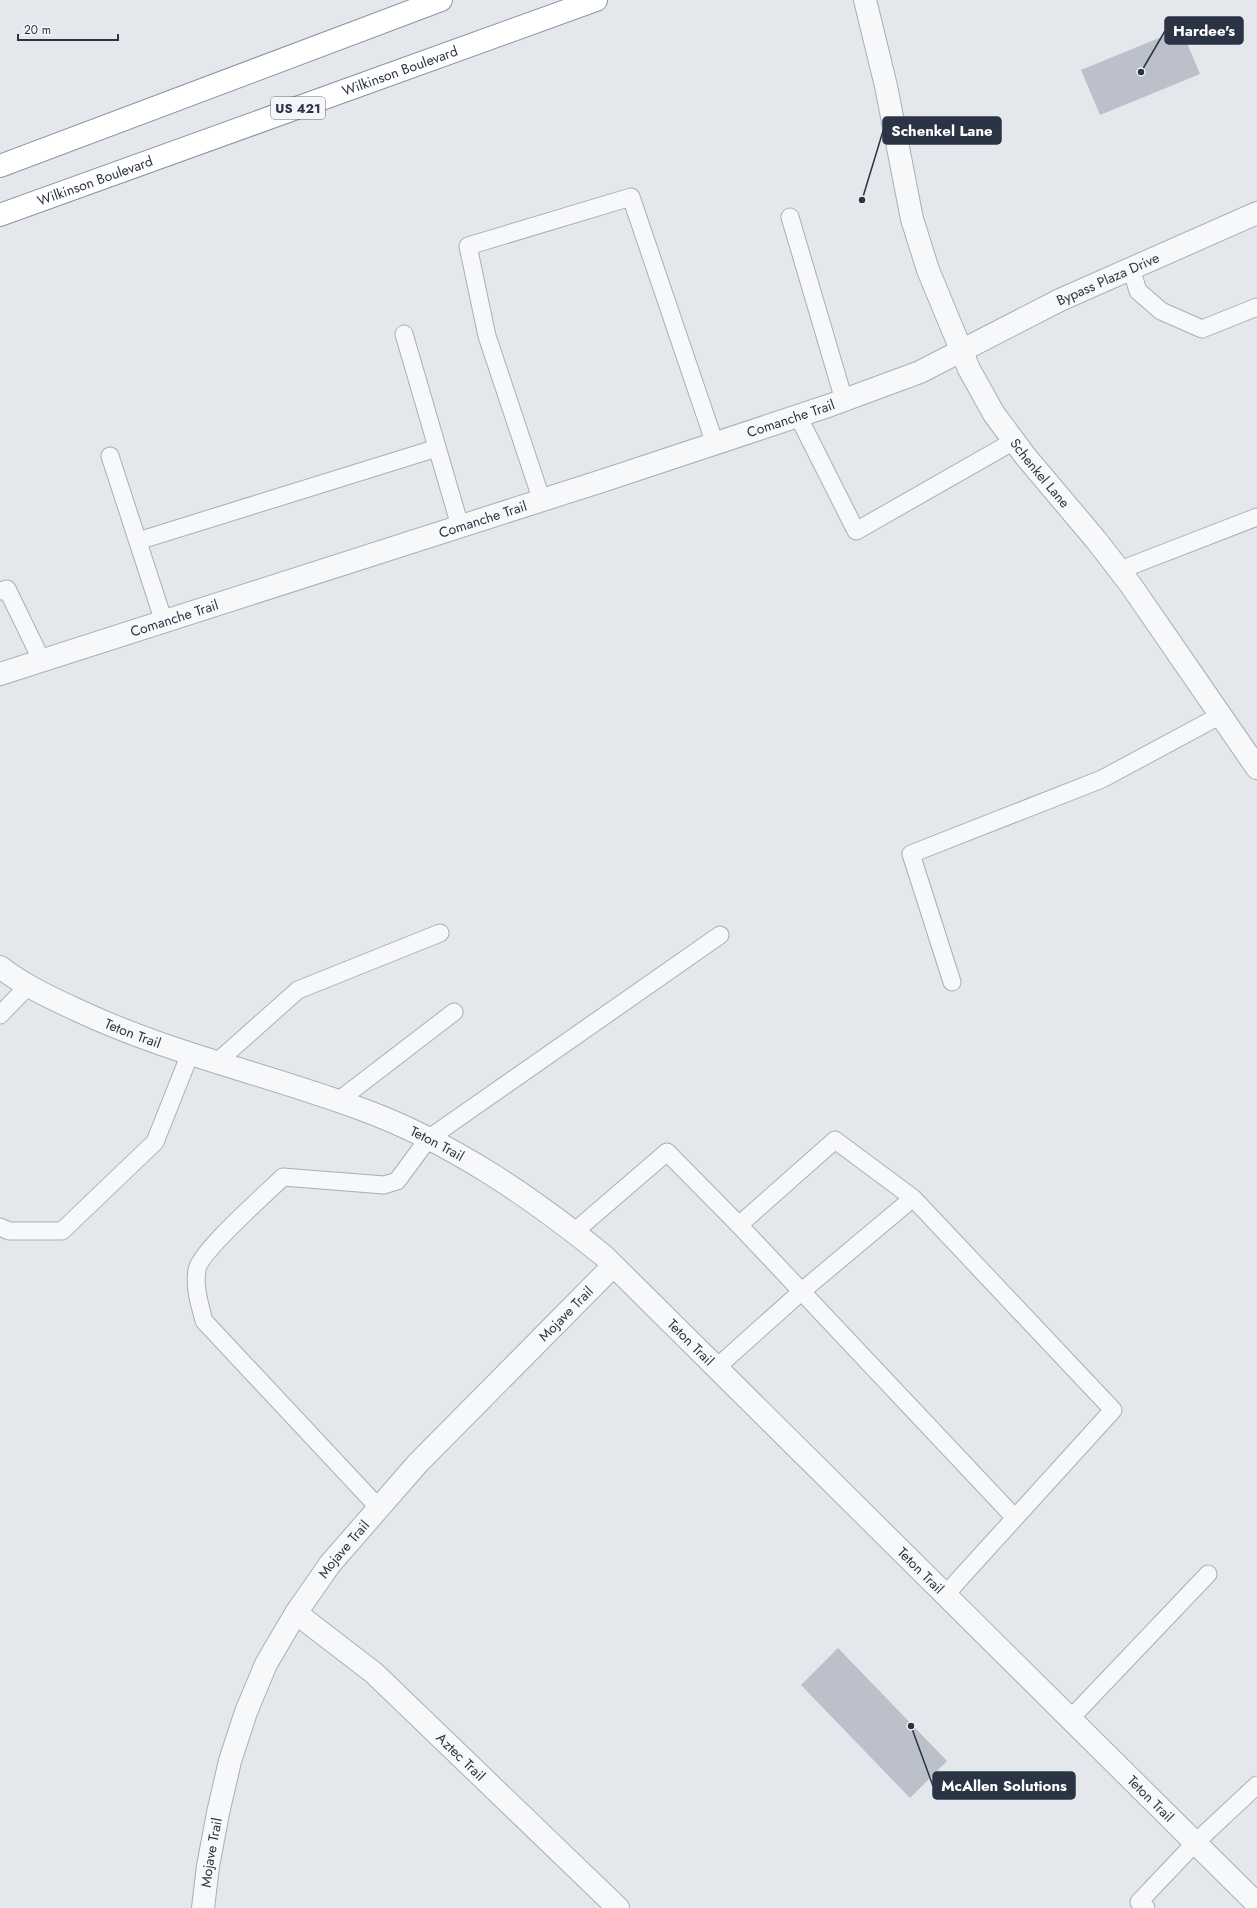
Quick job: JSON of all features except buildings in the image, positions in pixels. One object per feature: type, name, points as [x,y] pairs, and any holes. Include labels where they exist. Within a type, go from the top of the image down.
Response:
[{"type":"highway","points":[[0,166],[440,0]]},
{"type":"highway","name":"Wilkinson Boulevard","points":[[0,215],[596,0]]},
{"type":"street","name":"Schenkel Lane","points":[[865,0],[886,86],[912,219],[928,270],[969,369],[994,414],[1014,441],[1120,570],[1257,768]]},
{"type":"street","name":"Bypass Plaza Drive","points":[[962,352],[1060,300],[1257,213]]},
{"type":"street","name":"Comanche Trail","points":[[0,674],[542,501],[715,444],[844,400],[920,372],[962,352]]},
{"type":"street","name":"Teton Trail","points":[[0,967],[48,996],[96,1019],[148,1040],[338,1101],[363,1110],[428,1139],[465,1158],[514,1188],[574,1232],[613,1266],[1257,1904]]},
{"type":"street","name":"Mojave Trail","points":[[203,1908],[208,1866],[230,1761],[246,1712],[266,1664],[296,1613],[330,1564],[418,1463],[613,1266]]},
{"type":"street","name":"Aztec Trail","points":[[296,1613],[374,1673],[618,1908]]},
{"type":"lane","points":[[542,501],[487,336],[468,246],[631,197],[715,444]]},
{"type":"lane","points":[[790,217],[844,400]]},
{"type":"lane","points":[[1131,268],[1138,291],[1161,312],[1202,329],[1257,307]]},
{"type":"lane","points":[[404,334],[460,526]]},
{"type":"lane","points":[[798,416],[856,531],[1014,441]]},
{"type":"lane","points":[[138,541],[437,448]]},
{"type":"lane","points":[[110,456],[164,622]]},
{"type":"lane","points":[[1120,570],[1257,517]]},
{"type":"lane","points":[[0,591],[7,589],[42,661]]},
{"type":"lane","points":[[952,982],[911,854],[1102,779],[1221,716]]},
{"type":"lane","points":[[217,1062],[298,990],[440,933]]},
{"type":"lane","points":[[379,1508],[204,1321],[196,1287],[197,1269],[206,1252],[283,1177],[384,1185],[397,1181],[428,1139],[720,935]]},
{"type":"lane","points":[[0,1015],[29,985]]},
{"type":"lane","points":[[338,1101],[454,1012]]},
{"type":"lane","points":[[0,1227],[9,1231],[62,1230],[155,1142],[190,1054]]},
{"type":"lane","points":[[739,1225],[835,1140],[913,1198],[1113,1410],[945,1595]]},
{"type":"lane","points":[[574,1232],[667,1152],[802,1291],[1015,1518]]},
{"type":"lane","points":[[716,1368],[802,1291],[913,1198]]},
{"type":"lane","points":[[1070,1719],[1208,1574]]},
{"type":"lane","points":[[1146,1908],[1139,1902],[1195,1843],[1257,1785]]},
{"type":"place","name":"Hardee's","points":[[1141,72]]},
{"type":"place","name":"Schenkel Lane","points":[[862,200]]},
{"type":"place","name":"McAllen Solutions","points":[[911,1726]]}]
